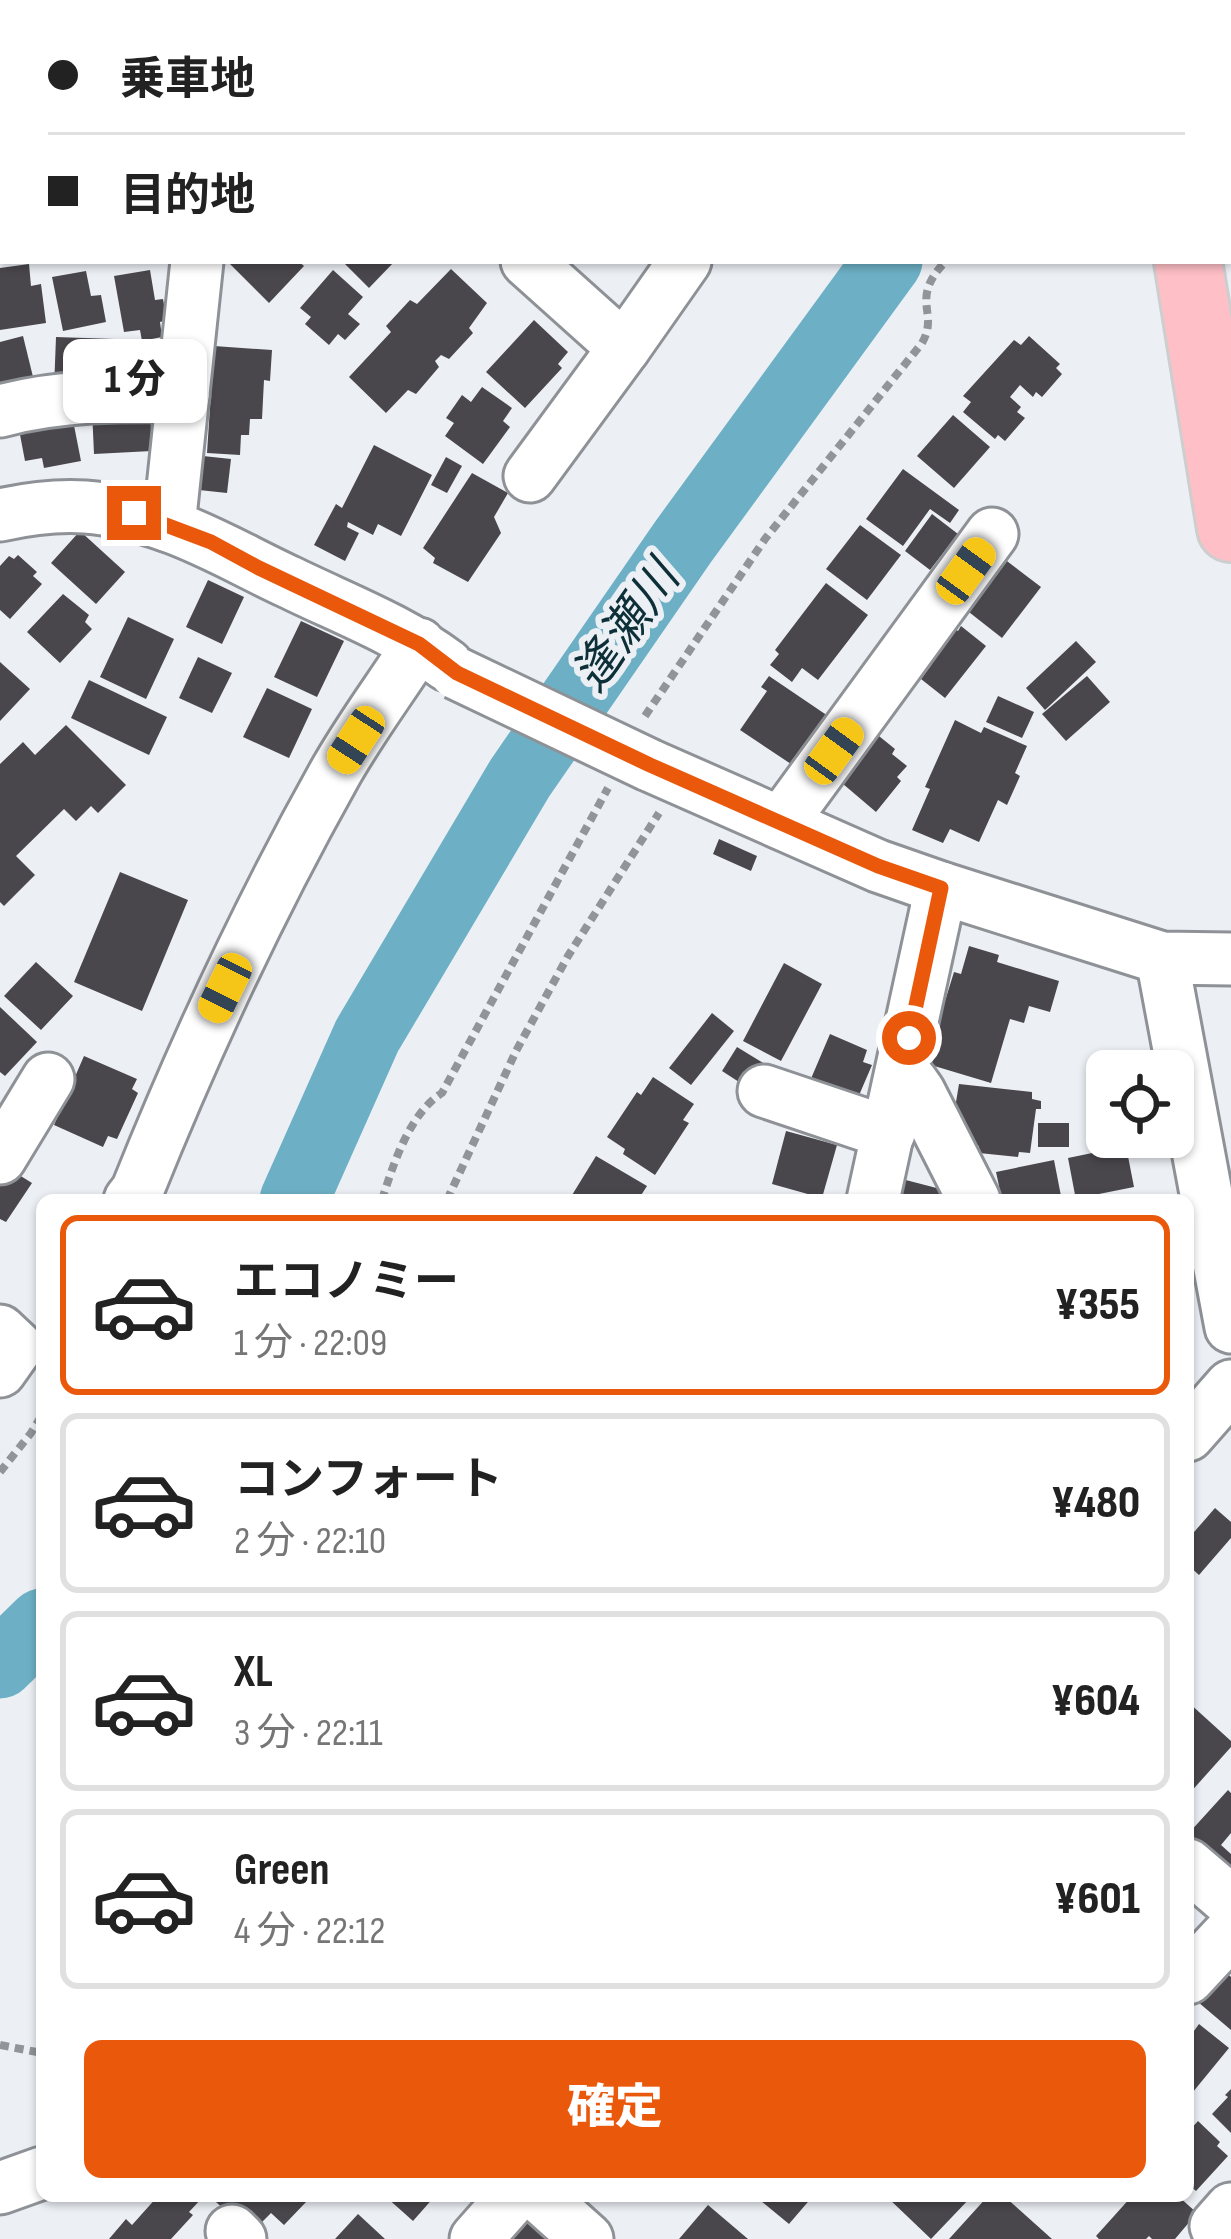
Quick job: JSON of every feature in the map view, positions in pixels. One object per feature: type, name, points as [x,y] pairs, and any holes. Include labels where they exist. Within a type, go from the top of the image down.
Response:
[{"type":"highway","points":[[1188,264],[1231,528]]},
{"type":"street","points":[[170,526],[197,264]]},
{"type":"street","points":[[530,264],[623,348]]},
{"type":"street","points":[[530,476],[684,264]]},
{"type":"street","points":[[0,411],[39,401],[183,396]]},
{"type":"street","points":[[0,515],[69,505],[134,513],[211,542],[438,659],[658,783],[781,823],[941,888],[1162,958],[1231,959]]},
{"type":"street","points":[[781,823],[992,535]]},
{"type":"street","points":[[135,1194],[185,1072],[336,771],[438,659]]},
{"type":"street","points":[[874,1194],[941,888]]},
{"type":"street","points":[[1162,958],[1231,1327]]},
{"type":"street","points":[[901,1076],[919,1092],[971,1194]]},
{"type":"street","points":[[0,1158],[49,1079]]},
{"type":"street","points":[[764,1091],[889,1132]]},
{"type":"street","points":[[1194,1428],[1231,1386]]},
{"type":"street","points":[[1194,1870],[1231,1902]]},
{"type":"street","points":[[1194,1972],[1231,1932]]},
{"type":"street","points":[[0,2188],[36,2175]]},
{"type":"street","points":[[476,2239],[509,2202]]},
{"type":"street","points":[[546,2202],[587,2239]]},
{"type":"path","points":[[450,1194],[516,1051],[658,783]]},
{"type":"path","points":[[0,1472],[36,1426]]},
{"type":"path","points":[[0,2045],[36,2052]]},
{"type":"building","points":[[29,264],[31,286],[41,284],[46,323],[0,330],[0,268]]},
{"type":"building","points":[[230,264],[304,266],[269,303]]},
{"type":"building","points":[[345,264],[392,264],[369,288]]},
{"type":"building","points":[[451,269],[487,303],[469,328],[473,333],[449,359],[441,355],[435,361],[439,367],[416,394],[408,390],[386,413],[349,377],[391,332],[386,326],[410,300],[417,304]]},
{"type":"building","points":[[150,270],[155,300],[163,299],[167,320],[160,322],[162,337],[142,341],[140,330],[124,332],[114,276]]},
{"type":"building","points":[[333,270],[363,297],[348,314],[360,324],[345,340],[338,334],[329,345],[305,324],[311,317],[300,308]]},
{"type":"building","points":[[86,271],[91,296],[101,295],[106,322],[63,331],[52,277]]},
{"type":"building","points":[[534,320],[568,352],[558,364],[562,368],[525,408],[486,372]]},
{"type":"building","points":[[23,336],[35,385],[0,394],[0,342]]},
{"type":"building","points":[[1029,336],[1060,364],[1056,368],[1062,374],[1042,397],[1036,392],[1033,397],[1020,385],[1010,397],[1025,418],[1005,441],[998,435],[995,439],[963,412],[971,402],[963,396],[1014,340],[1021,345]]},
{"type":"building","points":[[56,337],[114,339],[112,391],[54,389]]},
{"type":"building","points":[[214,346],[272,350],[270,381],[264,380],[262,419],[250,419],[249,435],[241,435],[240,455],[207,453]]},
{"type":"building","points":[[482,387],[512,408],[503,421],[510,427],[483,464],[445,436],[454,423],[446,418],[462,395],[471,402]]},
{"type":"building","points":[[150,408],[152,451],[94,454],[92,410]]},
{"type":"building","points":[[71,410],[81,461],[44,468],[42,458],[25,461],[17,419]]},
{"type":"building","points":[[953,415],[990,447],[954,488],[917,456]]},
{"type":"building","points":[[374,445],[432,475],[401,536],[378,524],[373,535],[348,522],[347,527],[359,533],[345,561],[314,545],[336,504],[342,508]]},
{"type":"building","points":[[203,456],[231,459],[227,493],[199,490]]},
{"type":"building","points":[[446,457],[462,466],[447,493],[431,485]]},
{"type":"building","points":[[903,469],[959,510],[950,523],[930,509],[903,546],[866,519]]},
{"type":"building","points":[[472,473],[508,493],[494,517],[501,533],[468,582],[433,563],[435,558],[423,548]]},
{"type":"building","points":[[932,514],[958,534],[930,570],[905,551]]},
{"type":"building","points":[[860,525],[901,555],[867,600],[826,569]]},
{"type":"building","points":[[80,531],[125,572],[96,604],[51,563]]},
{"type":"building","points":[[18,555],[37,572],[33,576],[42,584],[10,619],[0,610],[0,566],[9,556]]},
{"type":"building","points":[[999,555],[1041,587],[1002,638],[960,605]]},
{"type":"building","points":[[208,580],[244,597],[222,644],[186,627]]},
{"type":"building","points":[[826,583],[868,615],[818,680],[802,668],[792,682],[770,665],[779,654],[775,650]]},
{"type":"building","points":[[63,594],[89,615],[85,622],[92,629],[60,663],[27,632]]},
{"type":"building","points":[[128,617],[174,639],[146,699],[100,677]]},
{"type":"building","points":[[301,621],[344,641],[317,697],[274,677]]},
{"type":"building","points":[[950,625],[958,631],[961,626],[986,646],[945,698],[921,679],[932,664],[924,658]]},
{"type":"building","points":[[1076,641],[1096,662],[1045,710],[1026,688]]},
{"type":"building","points":[[198,657],[232,673],[212,713],[179,698]]},
{"type":"building","points":[[0,662],[30,689],[0,721]]},
{"type":"building","points":[[769,676],[828,716],[794,766],[740,730],[767,691],[761,687]]},
{"type":"building","points":[[1087,676],[1110,702],[1066,741],[1042,714]]},
{"type":"building","points":[[89,680],[167,717],[149,755],[71,718]]},
{"type":"building","points":[[267,688],[312,709],[289,758],[243,737]]},
{"type":"building","points":[[998,696],[1034,712],[1022,738],[986,722]]},
{"type":"building","points":[[955,720],[1027,746],[1007,805],[998,800],[979,842],[950,829],[943,843],[912,830]]},
{"type":"building","points":[[66,725],[126,785],[98,813],[91,806],[76,821],[64,809],[16,856],[35,875],[4,906],[0,902],[0,764],[23,742],[35,755]]},
{"type":"building","points":[[874,732],[907,766],[876,812],[836,778]]},
{"type":"building","points":[[719,839],[757,856],[751,871],[713,854]]},
{"type":"building","points":[[120,872],[188,900],[142,1011],[74,982]]},
{"type":"building","points":[[969,946],[999,955],[997,962],[1059,981],[1050,1012],[1029,1006],[1024,1023],[1010,1019],[991,1083],[931,1065],[937,1044],[932,1043],[954,972],[961,974]]},
{"type":"building","points":[[36,962],[73,996],[41,1030],[4,996]]},
{"type":"building","points":[[784,963],[822,984],[781,1061],[743,1041]]},
{"type":"building","points":[[0,1007],[37,1042],[5,1076],[0,1072]]},
{"type":"building","points":[[712,1013],[734,1031],[691,1085],[669,1068]]},
{"type":"building","points":[[830,1034],[867,1050],[863,1062],[872,1065],[854,1107],[807,1088]]},
{"type":"building","points":[[737,1047],[768,1066],[753,1091],[722,1071]]},
{"type":"building","points":[[84,1056],[137,1079],[132,1089],[138,1093],[117,1139],[108,1136],[103,1147],[54,1125]]},
{"type":"building","points":[[653,1077],[694,1104],[683,1120],[689,1123],[655,1175],[607,1137]]},
{"type":"building","points":[[959,1084],[1032,1092],[1032,1099],[1041,1101],[1041,1109],[1036,1109],[1030,1153],[1019,1152],[1018,1157],[979,1153],[979,1146],[959,1143],[951,1132]]},
{"type":"building","points":[[1038,1123],[1069,1123],[1069,1147],[1038,1147]]},
{"type":"building","points":[[786,1131],[837,1145],[823,1194],[772,1184]]},
{"type":"building","points":[[1086,1154],[1086,1158],[1128,1158],[1134,1187],[1075,1194],[1068,1158]]},
{"type":"building","points":[[596,1156],[647,1186],[642,1194],[573,1194]]},
{"type":"building","points":[[1054,1160],[1061,1194],[1001,1194],[996,1172]]},
{"type":"building","points":[[11,1170],[32,1183],[6,1222],[0,1219],[0,1186]]},
{"type":"building","points":[[898,1178],[952,1192],[952,1194],[894,1194]]},
{"type":"building","points":[[1215,1508],[1231,1522],[1231,1538],[1199,1575],[1194,1570],[1194,1532]]},
{"type":"building","points":[[1194,1707],[1231,1741],[1231,1747],[1194,1788]]},
{"type":"building","points":[[1228,1790],[1231,1833],[1221,1845],[1231,1854],[1231,1873],[1194,1847],[1194,1827]]},
{"type":"building","points":[[1225,1971],[1231,1977],[1231,2030],[1198,2002]]},
{"type":"building","points":[[1199,2024],[1229,2048],[1194,2091],[1194,2031]]},
{"type":"building","points":[[1231,2089],[1231,2133],[1212,2114]]},
{"type":"building","points":[[1198,2121],[1228,2156],[1196,2191],[1194,2189],[1194,2125]]},
{"type":"building","points":[[153,2202],[198,2202],[171,2239],[109,2239],[126,2219],[132,2225]]},
{"type":"building","points":[[216,2202],[306,2202],[284,2225],[271,2213],[259,2225],[237,2221]]},
{"type":"building","points":[[392,2202],[430,2202],[413,2221]]},
{"type":"building","points":[[762,2202],[808,2202],[789,2224]]},
{"type":"building","points":[[892,2202],[966,2202],[931,2239]]},
{"type":"building","points":[[983,2202],[1011,2202],[1052,2239],[949,2239]]},
{"type":"building","points":[[1127,2202],[1185,2202],[1197,2213],[1175,2239],[1096,2236]]},
{"type":"building","points":[[708,2205],[748,2239],[679,2239]]},
{"type":"building","points":[[527,2210],[557,2239],[498,2239]]},
{"type":"building","points":[[358,2214],[385,2239],[335,2239]]},
{"type":"waterway","name":"逢瀬川","points":[[297,1194],[367,1036],[520,778],[683,542],[886,264]]},
{"type":"waterway","name":"逢瀬川","points":[[0,1664],[36,1629]]},
{"type":"route","points":[[134,513],[211,542],[419,644],[457,673],[650,765],[878,866],[941,888],[909,1038]]}]
